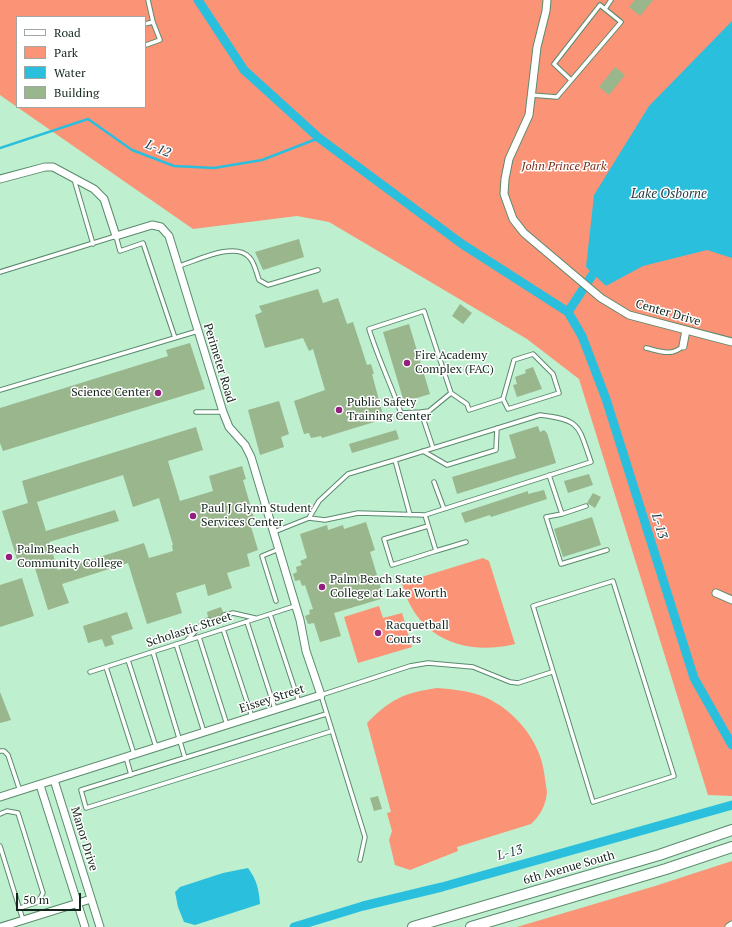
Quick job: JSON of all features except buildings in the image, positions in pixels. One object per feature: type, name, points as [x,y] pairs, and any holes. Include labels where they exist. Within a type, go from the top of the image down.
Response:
[{"type":"street","name":"Center Drive","points":[[547,0],[537,47],[529,115],[509,159],[504,194],[513,219],[524,233],[601,298],[630,315],[732,342]]},
{"type":"street","points":[[0,179],[45,167],[53,167],[94,189],[104,199],[116,236]]},
{"type":"street","name":"Perimeter Road","points":[[116,236],[152,225],[161,226],[169,236],[223,412],[229,427],[245,445],[251,457],[274,532],[306,651],[320,695]]},
{"type":"street","points":[[683,346],[686,330]]},
{"type":"street","points":[[716,593],[732,600]]},
{"type":"street","name":"Eissey Street","points":[[0,797],[320,695]]},
{"type":"street","name":"Manor Drive","points":[[54,780],[100,927]]},
{"type":"street","points":[[40,784],[78,903],[84,927]]},
{"type":"street","name":"6th Avenue South","points":[[413,927],[659,855],[732,830]]},
{"type":"street","points":[[471,927],[658,872],[732,847]]},
{"type":"street","points":[[1,927],[91,899]]},
{"type":"lane","points":[[146,45],[160,40],[153,22],[148,0]]},
{"type":"lane","points":[[604,9],[611,0]]},
{"type":"lane","points":[[531,95],[557,97],[621,22],[600,5],[554,64],[571,80]]},
{"type":"lane","points":[[146,24],[153,22]]},
{"type":"lane","points":[[73,178],[93,244]]},
{"type":"lane","points":[[0,272],[116,236],[120,251],[143,243],[175,338]]},
{"type":"lane","points":[[179,266],[232,250],[242,252],[248,256],[254,264],[259,280],[268,285],[318,270]]},
{"type":"lane","points":[[451,393],[429,411],[401,413],[386,371],[378,358],[369,328],[424,311],[451,393],[467,404],[468,410],[503,399]]},
{"type":"lane","points":[[0,390],[198,331]]},
{"type":"lane","points":[[646,348],[669,354],[679,350],[683,346]]},
{"type":"lane","points":[[533,354],[553,374],[559,393],[508,409],[503,399],[514,360],[533,354]]},
{"type":"lane","points":[[196,412],[223,412]]},
{"type":"lane","points":[[420,412],[433,448]]},
{"type":"lane","points":[[274,532],[309,518],[325,520],[358,513],[424,515],[591,462],[580,428],[565,418],[540,415],[348,474],[319,501],[309,518]]},
{"type":"lane","points":[[423,451],[447,465],[496,450],[497,428]]},
{"type":"lane","points":[[395,460],[410,515]]},
{"type":"lane","points":[[549,475],[562,514]]},
{"type":"lane","points":[[434,482],[444,509]]},
{"type":"lane","points":[[586,506],[562,514],[546,517],[561,564],[606,550]]},
{"type":"lane","points":[[424,515],[436,551]]},
{"type":"lane","points":[[428,526],[384,539],[392,566],[466,542]]},
{"type":"lane","points":[[276,601],[262,556],[279,550]]},
{"type":"lane","points":[[613,581],[674,776],[593,802],[552,672],[533,606],[613,581]]},
{"type":"lane","name":"Scholastic Street","points":[[90,672],[295,606]]},
{"type":"lane","points":[[224,615],[233,613],[256,619]]},
{"type":"lane","points":[[270,614],[299,702]]},
{"type":"lane","points":[[186,641],[205,621],[209,620]]},
{"type":"lane","points":[[246,622],[275,709]]},
{"type":"lane","points":[[223,629],[252,717]]},
{"type":"lane","points":[[199,637],[227,724]]},
{"type":"lane","points":[[176,644],[204,732]]},
{"type":"lane","points":[[153,652],[185,758]]},
{"type":"lane","points":[[128,660],[156,747]]},
{"type":"lane","name":"Eissey Street","points":[[320,695],[410,666],[428,663],[473,667],[510,682],[518,683],[552,672]]},
{"type":"lane","points":[[106,667],[134,754]]},
{"type":"lane","points":[[320,695],[365,838],[360,860]]},
{"type":"lane","points":[[326,714],[81,790],[86,808],[332,731]]},
{"type":"lane","points":[[0,751],[4,751],[8,755],[20,791]]},
{"type":"lane","points":[[126,757],[131,775]]},
{"type":"lane","points":[[0,814],[7,811],[18,813],[43,893],[38,902],[20,908]]},
{"type":"lane","points":[[0,846],[23,920]]},
{"type":"green space","name":"John Prince Park","points":[[0,0],[732,0],[732,796],[708,795],[579,379],[527,339],[329,222],[297,216],[193,229],[18,108],[146,108],[146,16],[16,16],[16,106],[0,95]]},
{"type":"green space","points":[[483,558],[489,561],[515,644],[478,648],[460,645],[444,639],[430,629],[418,617],[408,602],[402,583]]},
{"type":"green space","name":"Racquetball Courts","points":[[379,606],[383,618],[402,613],[412,647],[358,663],[344,617]]},
{"type":"green space","points":[[437,688],[452,689],[476,694],[496,703],[515,718],[523,726],[536,746],[540,756],[547,792],[542,810],[531,824],[457,847],[458,851],[410,870],[395,865],[389,840],[392,831],[387,813],[391,812],[367,723],[383,708],[398,698],[415,692]]},
{"type":"green space","points":[[732,861],[732,927],[517,927],[655,886]]},
{"type":"water","name":"Lake Osborne","points":[[732,21],[732,258],[707,250],[643,266],[606,286],[586,267],[594,195],[649,106]]},
{"type":"water","points":[[248,868],[257,885],[260,904],[195,925],[184,922],[178,907],[175,892],[180,887],[223,873]]},
{"type":"waterway","points":[[198,0],[244,70],[319,138],[462,244],[568,312],[582,336],[606,399],[694,678],[732,745]]},
{"type":"waterway","name":"L-12","points":[[0,148],[88,119],[132,150],[174,166],[214,168],[262,160],[319,138]]},
{"type":"waterway","points":[[568,312],[593,274]]},
{"type":"waterway","name":"L-13","points":[[294,927],[363,906],[442,887],[732,805]]},
{"type":"place","name":"Fire Academy Complex (FAC)","points":[[407,363]]},
{"type":"place","name":"Science Center","points":[[158,393]]},
{"type":"place","name":"Public Safety Training Center","points":[[339,410]]},
{"type":"place","name":"Paul J Glynn Student Services Center","points":[[193,516]]},
{"type":"place","name":"Palm Beach Community College","points":[[9,557]]},
{"type":"place","name":"Palm Beach State College at Lake Worth","points":[[322,587]]},
{"type":"place","name":"Racquetball Courts","points":[[378,633]]}]
